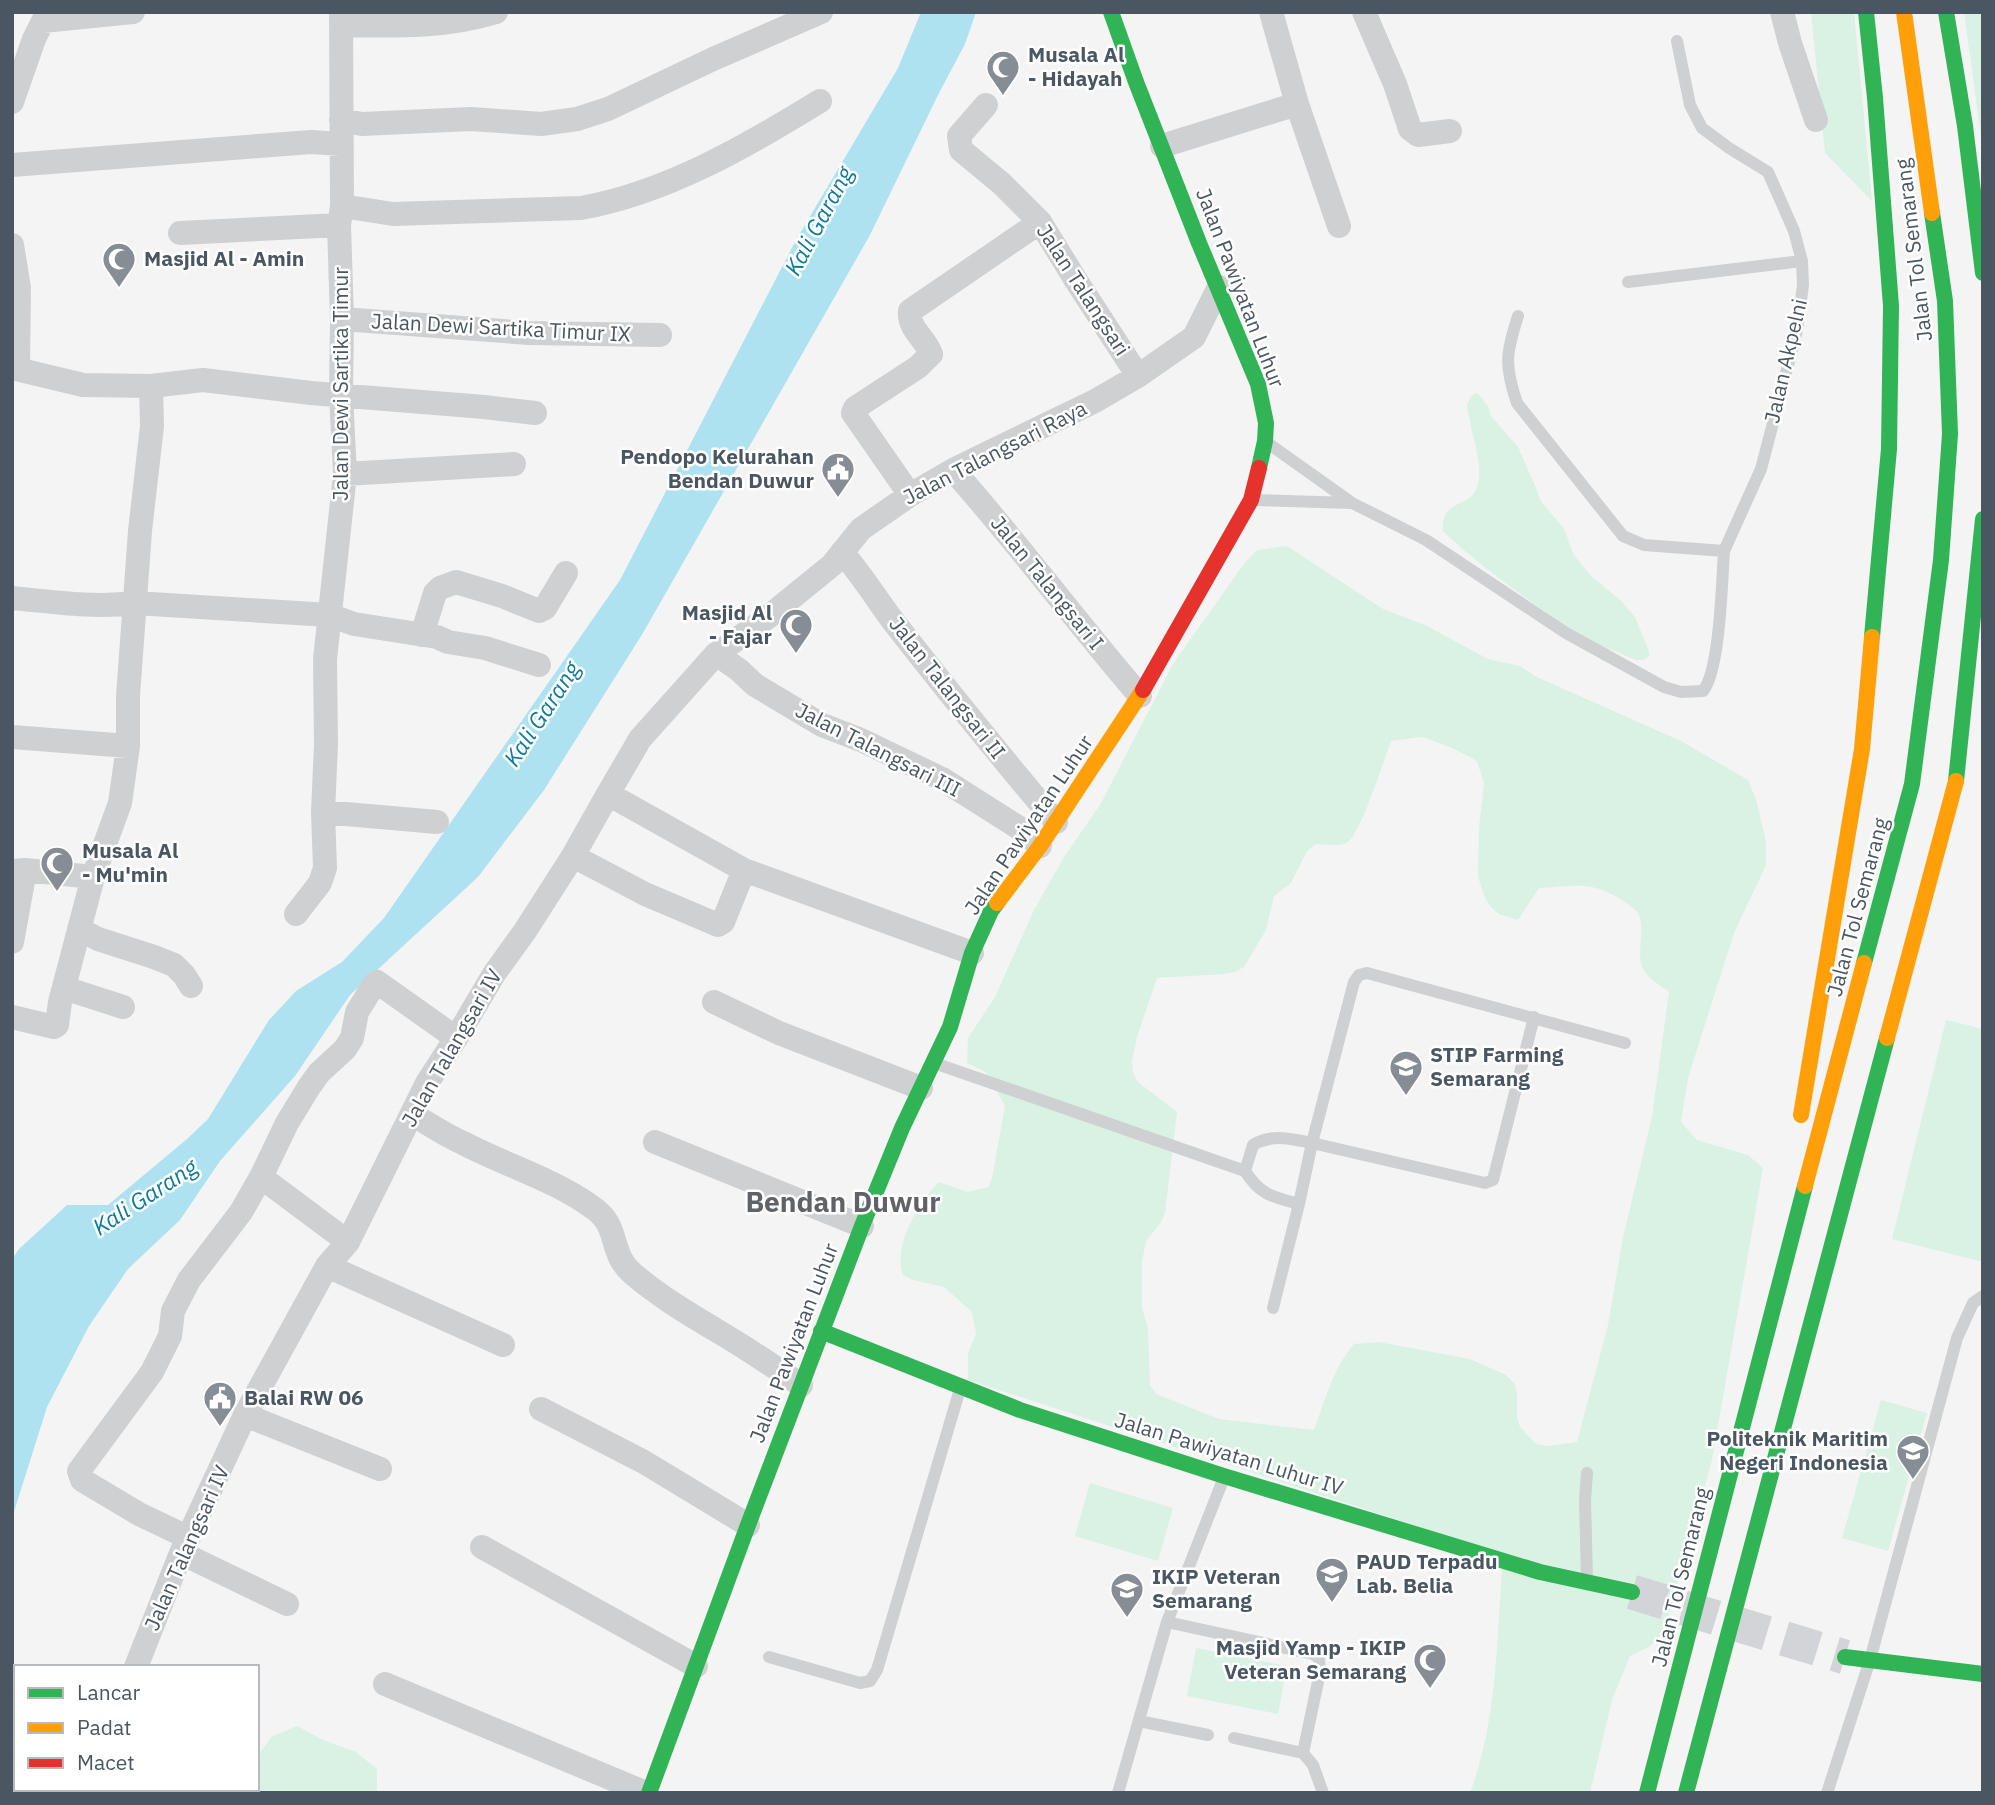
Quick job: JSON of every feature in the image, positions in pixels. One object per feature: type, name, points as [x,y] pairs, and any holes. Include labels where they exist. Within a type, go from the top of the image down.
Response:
[{"type":"main road","name":"Jalan Pawiyatan Luhur","points":[[647,1793],[862,1226],[950,1027],[972,953],[992,911],[1049,832],[1140,696],[1251,500],[1265,441],[1266,423],[1258,384],[1199,243],[1111,12]]},
{"type":"main road","points":[[1797,1137],[1862,748],[1889,449],[1891,306],[1866,12]]},
{"type":"main road","name":"Jalan Tol Semarang","points":[[1647,1793],[1760,1352],[1912,784],[1941,560],[1950,433],[1945,301],[1905,12]]},
{"type":"main road","points":[[1946,12],[1965,127],[1983,273]]},
{"type":"main road","points":[[1686,1793],[1957,779],[1983,519]]},
{"type":"main road","points":[[1760,1352],[1788,1191]]},
{"type":"main road","name":"Jalan Pawiyatan Luhur IV","points":[[821,1331],[1020,1410],[1224,1476],[1540,1572],[1632,1592]]},
{"type":"main road","points":[[1845,1657],[1983,1674]]},
{"type":"street","points":[[12,102],[34,39],[43,22],[133,12]]},
{"type":"street","points":[[341,19],[395,27],[440,24],[496,12]]},
{"type":"street","points":[[12,165],[311,142],[362,124],[471,119],[541,124],[577,119],[608,109],[713,58],[821,12]]},
{"type":"street","points":[[1271,12],[1297,104],[1339,226]]},
{"type":"street","points":[[1364,12],[1395,84],[1410,129],[1418,135],[1450,131]]},
{"type":"street","points":[[1782,12],[1816,120]]},
{"type":"street","name":"Jalan Dewi Sartika Timur","points":[[296,914],[324,877],[325,659],[345,474],[341,395],[341,19]]},
{"type":"street","points":[[180,233],[341,215],[581,208],[607,204],[704,166],[754,141],[820,101]]},
{"type":"street","points":[[1162,146],[1297,104]]},
{"type":"street","name":"Jalan Talangsari","points":[[986,105],[959,136],[961,150],[1002,184],[1040,222],[1138,376]]},
{"type":"street","points":[[909,495],[853,413],[855,408],[918,367],[931,354],[909,318],[910,311],[1040,222]]},
{"type":"street","points":[[12,245],[19,288],[15,368],[83,385],[151,386],[203,380],[535,413]]},
{"type":"street","name":"Jalan Talangsari Raya","points":[[608,794],[640,739],[716,654],[808,585],[837,559],[861,529],[909,495],[953,470],[1095,401],[1138,376],[1194,337],[1219,287]]},
{"type":"street","name":"Jalan Dewi Sartika Timur IX","points":[[342,319],[529,333],[660,335]]},
{"type":"street","points":[[1194,337],[1240,338]]},
{"type":"street","points":[[12,1017],[57,1026],[64,988],[93,877],[120,803],[128,746],[128,696],[140,531],[152,426],[151,386]]},
{"type":"street","points":[[345,474],[514,464]]},
{"type":"street","name":"Jalan Talangsari I","points":[[953,470],[1140,696]]},
{"type":"street","name":"Jalan Talangsari II","points":[[837,559],[857,569],[891,619],[984,737],[1049,832]]},
{"type":"street","points":[[422,635],[435,593],[447,584],[456,582],[539,611],[545,608],[566,573]]},
{"type":"street","points":[[12,598],[83,606],[135,603],[329,615],[354,624],[485,648],[539,665]]},
{"type":"street","name":"Jalan Talangsari III","points":[[716,654],[755,685],[822,725],[861,740],[942,779],[1021,829],[1049,832]]},
{"type":"street","points":[[12,737],[128,746]]},
{"type":"street","points":[[608,794],[744,870],[972,953]]},
{"type":"street","name":"Jalan Talangsari IV","points":[[136,1665],[185,1546],[245,1415],[327,1266],[348,1242],[427,1083],[494,974],[573,856],[608,794]]},
{"type":"street","points":[[323,812],[438,822]]},
{"type":"street","points":[[573,856],[645,894],[715,925],[722,925],[744,870]]},
{"type":"street","points":[[12,942],[19,870],[93,877]]},
{"type":"street","points":[[79,929],[98,939],[174,965],[191,986]]},
{"type":"street","points":[[287,1604],[185,1546],[139,1514],[82,1480],[79,1471],[152,1372],[170,1336],[173,1311],[189,1280],[241,1212],[287,1123],[309,1087],[352,1038],[357,1012],[374,983],[377,982],[456,1038]]},
{"type":"street","points":[[64,988],[123,1007]]},
{"type":"street","points":[[714,1002],[779,1033],[921,1088]]},
{"type":"street","points":[[412,1114],[463,1143],[594,1208],[608,1222],[616,1251],[631,1272],[673,1305],[801,1385]]},
{"type":"street","points":[[654,1142],[862,1226]]},
{"type":"street","points":[[261,1177],[348,1242]]},
{"type":"street","points":[[327,1266],[503,1345]]},
{"type":"street","points":[[541,1409],[644,1462],[748,1525]]},
{"type":"street","points":[[245,1415],[380,1469]]},
{"type":"street","points":[[482,1548],[696,1666]]},
{"type":"street","points":[[385,1684],[647,1793]]},
{"type":"lane","name":"Jalan Akpelni","points":[[1265,441],[1352,503],[1426,540],[1566,633],[1664,687],[1681,692],[1703,691],[1709,684],[1717,642],[1724,551],[1761,468],[1797,331],[1803,285],[1802,261],[1794,231],[1768,172],[1702,128],[1690,105],[1677,41]]},
{"type":"lane","points":[[1628,282],[1802,261]]},
{"type":"lane","points":[[1518,316],[1508,348],[1507,364],[1517,402],[1623,536],[1644,544],[1724,551]]},
{"type":"lane","name":"Jalan Akpelni","points":[[1251,500],[1352,503]]},
{"type":"lane","points":[[1273,1308],[1312,1143],[1354,982],[1359,975],[1367,973],[1625,1043]]},
{"type":"lane","points":[[1245,1171],[1254,1145],[1274,1137],[1312,1143],[1485,1183],[1493,1180],[1534,1017]]},
{"type":"lane","points":[[934,1063],[1245,1171],[1262,1192],[1299,1204]]},
{"type":"lane","points":[[1826,1793],[1870,1660],[1957,1338],[1973,1303],[1983,1296]]},
{"type":"lane","points":[[769,1657],[860,1683],[870,1681],[877,1670],[961,1385]]},
{"type":"lane","points":[[1587,1473],[1587,1583]]},
{"type":"lane","points":[[1118,1793],[1167,1622],[1224,1476]]},
{"type":"lane","points":[[1167,1622],[1313,1654],[1319,1658],[1320,1672],[1303,1753]]},
{"type":"lane","points":[[1139,1721],[1208,1735]]},
{"type":"lane","points":[[1234,1738],[1303,1753],[1313,1765],[1323,1793]]},
{"type":"green space","points":[[1811,12],[1854,12],[1872,201],[1825,153]]},
{"type":"green space","points":[[1964,12],[1983,12],[1983,152]]},
{"type":"green space","points":[[1477,393],[1488,406],[1491,416],[1518,447],[1540,500],[1564,529],[1574,555],[1590,575],[1621,601],[1635,617],[1649,651],[1649,656],[1645,659],[1631,658],[1579,635],[1490,571],[1443,531],[1446,513],[1473,494],[1479,479],[1479,463],[1467,405],[1472,395]]},
{"type":"green space","points":[[1287,546],[1383,609],[1425,625],[1488,659],[1520,666],[1537,677],[1681,741],[1748,780],[1756,799],[1766,842],[1766,865],[1734,933],[1688,1078],[1681,1122],[1697,1140],[1748,1155],[1763,1168],[1712,1460],[1664,1632],[1649,1647],[1630,1656],[1612,1700],[1590,1793],[1470,1793],[1479,1765],[1491,1705],[1503,1554],[968,1380],[968,1353],[976,1334],[972,1312],[944,1287],[903,1275],[901,1251],[904,1238],[916,1212],[931,1190],[939,1182],[968,1192],[988,1187],[992,1178],[1005,1106],[986,1072],[967,1063],[968,1038],[995,997],[1033,912],[1064,857],[1100,805],[1173,664],[1243,565],[1257,550]],"holes":[[[1423,737],[1477,761],[1484,783],[1479,827],[1478,877],[1491,907],[1499,914],[1518,920],[1539,888],[1584,886],[1615,896],[1638,913],[1641,924],[1642,967],[1650,978],[1669,992],[1652,1117],[1623,1237],[1608,1325],[1577,1442],[1547,1446],[1536,1444],[1520,1427],[1517,1417],[1517,1393],[1514,1383],[1506,1375],[1470,1359],[1379,1342],[1354,1344],[1347,1353],[1330,1385],[1314,1430],[1219,1419],[1156,1394],[1150,1385],[1148,1329],[1142,1308],[1142,1262],[1146,1241],[1165,1213],[1177,1112],[1138,1082],[1132,1061],[1137,1037],[1157,978],[1225,974],[1244,967],[1266,930],[1274,896],[1291,883],[1307,851],[1316,844],[1344,844],[1353,836],[1391,741]]]},
{"type":"green space","points":[[1946,1020],[1983,1029],[1983,1262],[1892,1239]]},
{"type":"green space","points":[[1881,1400],[1927,1413],[1888,1551],[1842,1538]]},
{"type":"green space","points":[[1090,1483],[1173,1508],[1158,1561],[1075,1536]]},
{"type":"green space","points":[[1196,1648],[1287,1666],[1278,1714],[1187,1696]]},
{"type":"green space","points":[[297,1726],[321,1739],[356,1752],[377,1769],[377,1793],[64,1793],[259,1791],[259,1755],[271,1737]]},
{"type":"water","name":"Kali Garang","points":[[921,12],[976,12],[965,44],[870,235],[643,633],[544,790],[478,877],[350,995],[295,1076],[220,1161],[180,1220],[128,1269],[89,1326],[47,1407],[12,1518],[12,1259],[19,1249],[67,1205],[108,1205],[187,1139],[208,1119],[269,1020],[296,991],[342,962],[384,918],[620,580],[796,240],[898,68]]},
{"type":"water","points":[[12,1663],[14,1791],[52,1793],[14,1793]]},
{"type":"tunnel","points":[[1632,1592],[1845,1657]]},
{"type":"traffic: fast","points":[[1111,12],[1199,243],[1258,384],[1266,423],[1259,468]]},
{"type":"traffic: fast","points":[[1866,12],[1891,306],[1889,449],[1872,637]]},
{"type":"traffic: fast","points":[[1946,12],[1965,126],[1983,273]]},
{"type":"traffic: fast","points":[[1864,963],[1912,784],[1941,560],[1950,434],[1945,301],[1932,213]]},
{"type":"traffic: fast","points":[[1956,781],[1983,519]]},
{"type":"traffic: fast","points":[[649,1793],[862,1226],[902,1128],[950,1027],[972,953],[997,903]]},
{"type":"traffic: fast","points":[[1686,1793],[1887,1038]]},
{"type":"traffic: fast","points":[[1647,1793],[1805,1186]]},
{"type":"traffic: fast","points":[[821,1331],[1020,1410],[1224,1476],[1540,1572],[1632,1592]]},
{"type":"traffic: fast","points":[[1845,1657],[1983,1674]]},
{"type":"traffic: slow","points":[[1904,12],[1932,213]]},
{"type":"traffic: slow","points":[[1801,1115],[1862,749],[1872,637]]},
{"type":"traffic: slow","points":[[997,903],[1040,846],[1143,690]]},
{"type":"traffic: slow","points":[[1887,1038],[1956,781]]},
{"type":"traffic: slow","points":[[1805,1186],[1864,963]]},
{"type":"traffic: jam","points":[[1143,690],[1251,500],[1259,468]]},
{"type":"place","name":"Musala Al - Hidayah","points":[[1003,97]]},
{"type":"place","name":"Masjid Al - Amin","points":[[119,289]]},
{"type":"place","name":"Pendopo Kelurahan Bendan Duwur","points":[[838,499]]},
{"type":"place","name":"Masjid Al - Fajar","points":[[796,655]]},
{"type":"place","name":"Musala Al - Mu'min","points":[[57,893]]},
{"type":"place","name":"STIP Farming Semarang","points":[[1406,1097]]},
{"type":"place","name":"Balai RW 06","points":[[220,1428]]},
{"type":"place","name":"Politeknik Maritim Negeri Indonesia","points":[[1913,1481]]},
{"type":"place","name":"PAUD Terpadu Lab. Belia","points":[[1332,1604]]},
{"type":"place","name":"IKIP Veteran Semarang","points":[[1127,1619]]},
{"type":"place","name":"Masjid Yamp - IKIP Veteran Semarang","points":[[1430,1690]]},
{"type":"district","name":"Bendan Duwur","points":[[843,1202]]}]
